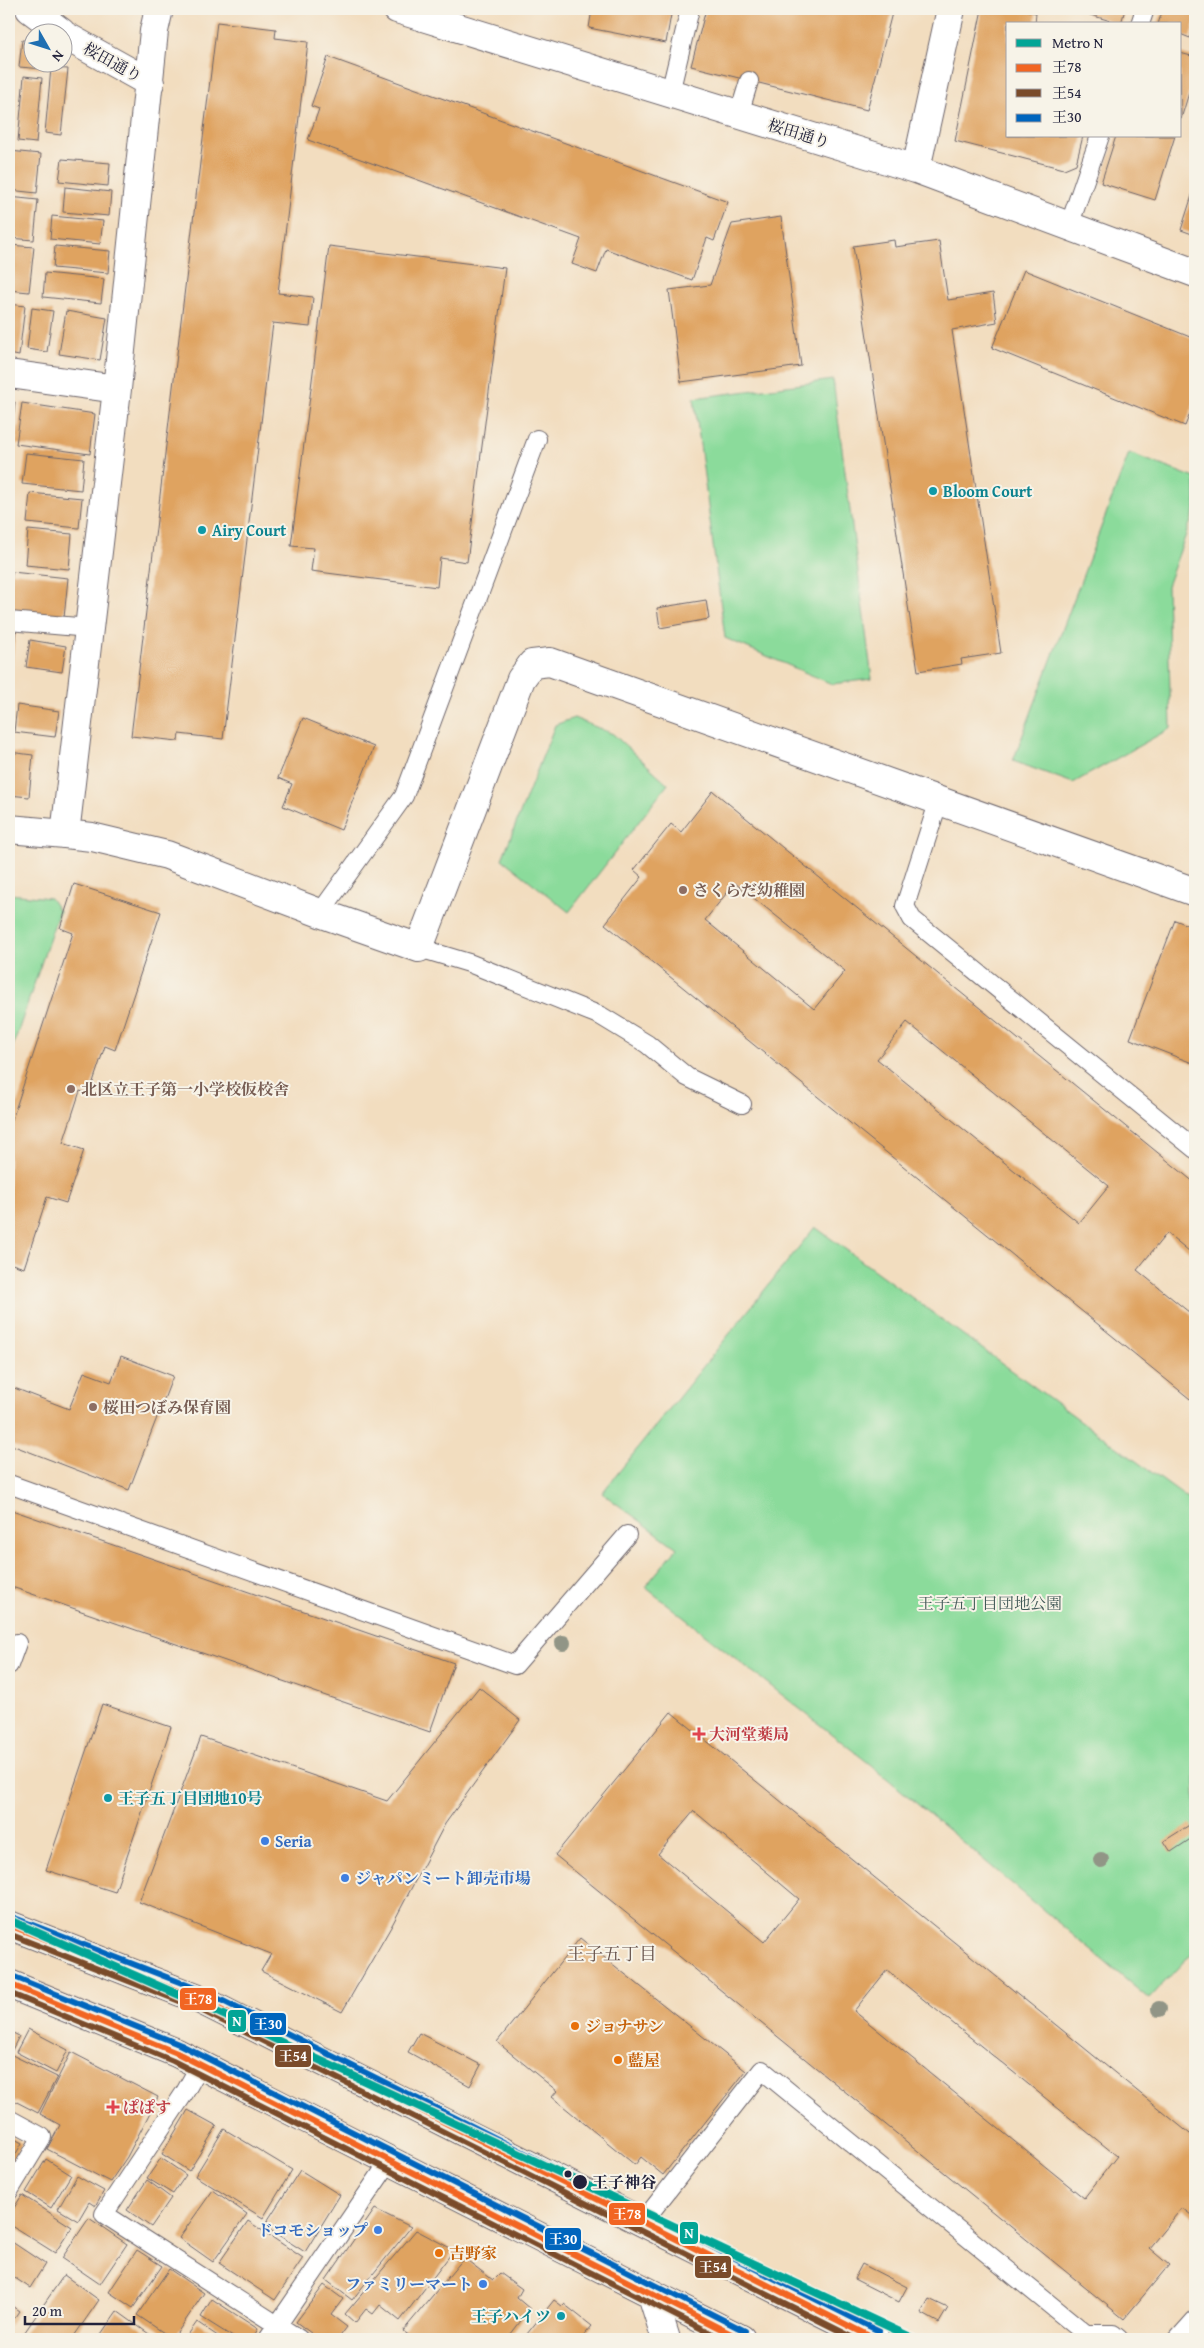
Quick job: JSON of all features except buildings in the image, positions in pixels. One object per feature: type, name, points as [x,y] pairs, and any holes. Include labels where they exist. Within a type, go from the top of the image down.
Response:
[{"type":"main road","name":"桜田通り","points":[[30,9],[47,22]]},
{"type":"main road","name":"桜田通り","points":[[72,39],[150,83],[154,31],[159,9]]},
{"type":"main road","name":"桜田通り","points":[[397,9],[916,169],[1195,274]]},
{"type":"main road","points":[[916,169],[951,9]]},
{"type":"main road","points":[[65,834],[117,389],[150,83]]},
{"type":"main road","points":[[9,374],[117,389]]},
{"type":"main road","points":[[9,829],[92,837],[167,855],[320,914],[419,948],[521,679],[532,664],[550,662],[1195,892]]},
{"type":"main road","points":[[9,1925],[202,2000],[875,2339]]},
{"type":"main road","points":[[9,1984],[177,2053],[741,2339]]},
{"type":"main road","points":[[652,2295],[666,2339]]},
{"type":"lane","points":[[670,93],[690,9]]},
{"type":"lane","points":[[1141,22],[1145,9]]},
{"type":"lane","points":[[740,114],[749,81]]},
{"type":"lane","points":[[1069,226],[1099,138]]},
{"type":"lane","points":[[320,914],[404,796],[537,439]]},
{"type":"lane","points":[[9,620],[89,628]]},
{"type":"lane","points":[[939,800],[905,906],[912,919],[1195,1149]]},
{"type":"lane","points":[[419,948],[468,963],[601,1016],[647,1044],[687,1077],[742,1104]]},
{"type":"lane","points":[[9,1484],[243,1570],[515,1665],[627,1535]]},
{"type":"lane","points":[[9,1666],[17,1643]]},
{"type":"lane","points":[[200,2065],[185,2092],[104,2214],[299,2339]]},
{"type":"lane","points":[[642,2223],[762,2070],[1086,2334],[1113,2334],[1119,2339]]},
{"type":"lane","points":[[9,2118],[42,2137],[9,2191]]},
{"type":"lane","points":[[268,2339],[389,2162]]},
{"type":"lane","points":[[1178,2339],[1195,2320]]},
{"type":"green space","points":[[833,380],[872,679],[832,684],[725,638],[694,398]]},
{"type":"green space","points":[[1129,453],[1195,478],[1195,510],[1167,586],[1171,728],[1073,783],[1013,761]]},
{"type":"green space","points":[[574,718],[613,734],[668,784],[569,912],[502,859],[555,725]]},
{"type":"green space","points":[[9,894],[50,898],[59,911],[9,1058]]},
{"type":"green space","name":"王子五丁目団地公園","points":[[815,1227],[1195,1504],[1195,1952],[1185,1960],[1149,1999],[871,1765],[645,1587],[677,1548],[602,1493]]},
{"type":"metro line","name":"N","points":[[9,1920],[202,2005],[915,2339]]},
{"type":"transit line","name":"王30","points":[[12,1917],[205,1992],[879,2331]]},
{"type":"transit line","name":"王78","points":[[9,1925],[201,2000],[875,2339]]},
{"type":"transit line","name":"王54","points":[[9,1934],[197,2008],[856,2339]]},
{"type":"transit line","name":"王30","points":[[12,1976],[181,2045],[745,2331]]},
{"type":"transit line","name":"王78","points":[[9,1984],[177,2053],[741,2339]]},
{"type":"transit line","name":"王54","points":[[9,1993],[173,2061],[722,2339]]},
{"type":"place","name":"Bloom Court","points":[[933,491]]},
{"type":"place","name":"Airy Court","points":[[202,530]]},
{"type":"place","name":"さくらだ幼稚園","points":[[683,890]]},
{"type":"place","name":"北区立王子第一小学校仮校舎","points":[[71,1089]]},
{"type":"place","name":"桜田つぼみ保育園","points":[[93,1407]]},
{"type":"place","name":"大河堂薬局","points":[[699,1734]]},
{"type":"place","name":"王子五丁目団地10号","points":[[108,1798]]},
{"type":"place","name":"Seria","points":[[265,1841]]},
{"type":"place","name":"ジャパンミート卸売市場","points":[[345,1878]]},
{"type":"place","name":"ジョナサン","points":[[575,2026]]},
{"type":"place","name":"藍屋","points":[[618,2060]]},
{"type":"place","name":"ぱぱす","points":[[113,2107]]},
{"type":"place","name":"王子神谷","points":[[580,2182]]},
{"type":"place","name":"ドコモショップ","points":[[378,2230]]},
{"type":"place","name":"吉野家","points":[[439,2253]]},
{"type":"place","name":"ファミリーマート","points":[[483,2284]]},
{"type":"place","name":"王子ハイツ","points":[[561,2316]]},
{"type":"district","name":"王子五丁目","points":[[612,1954]]}]
